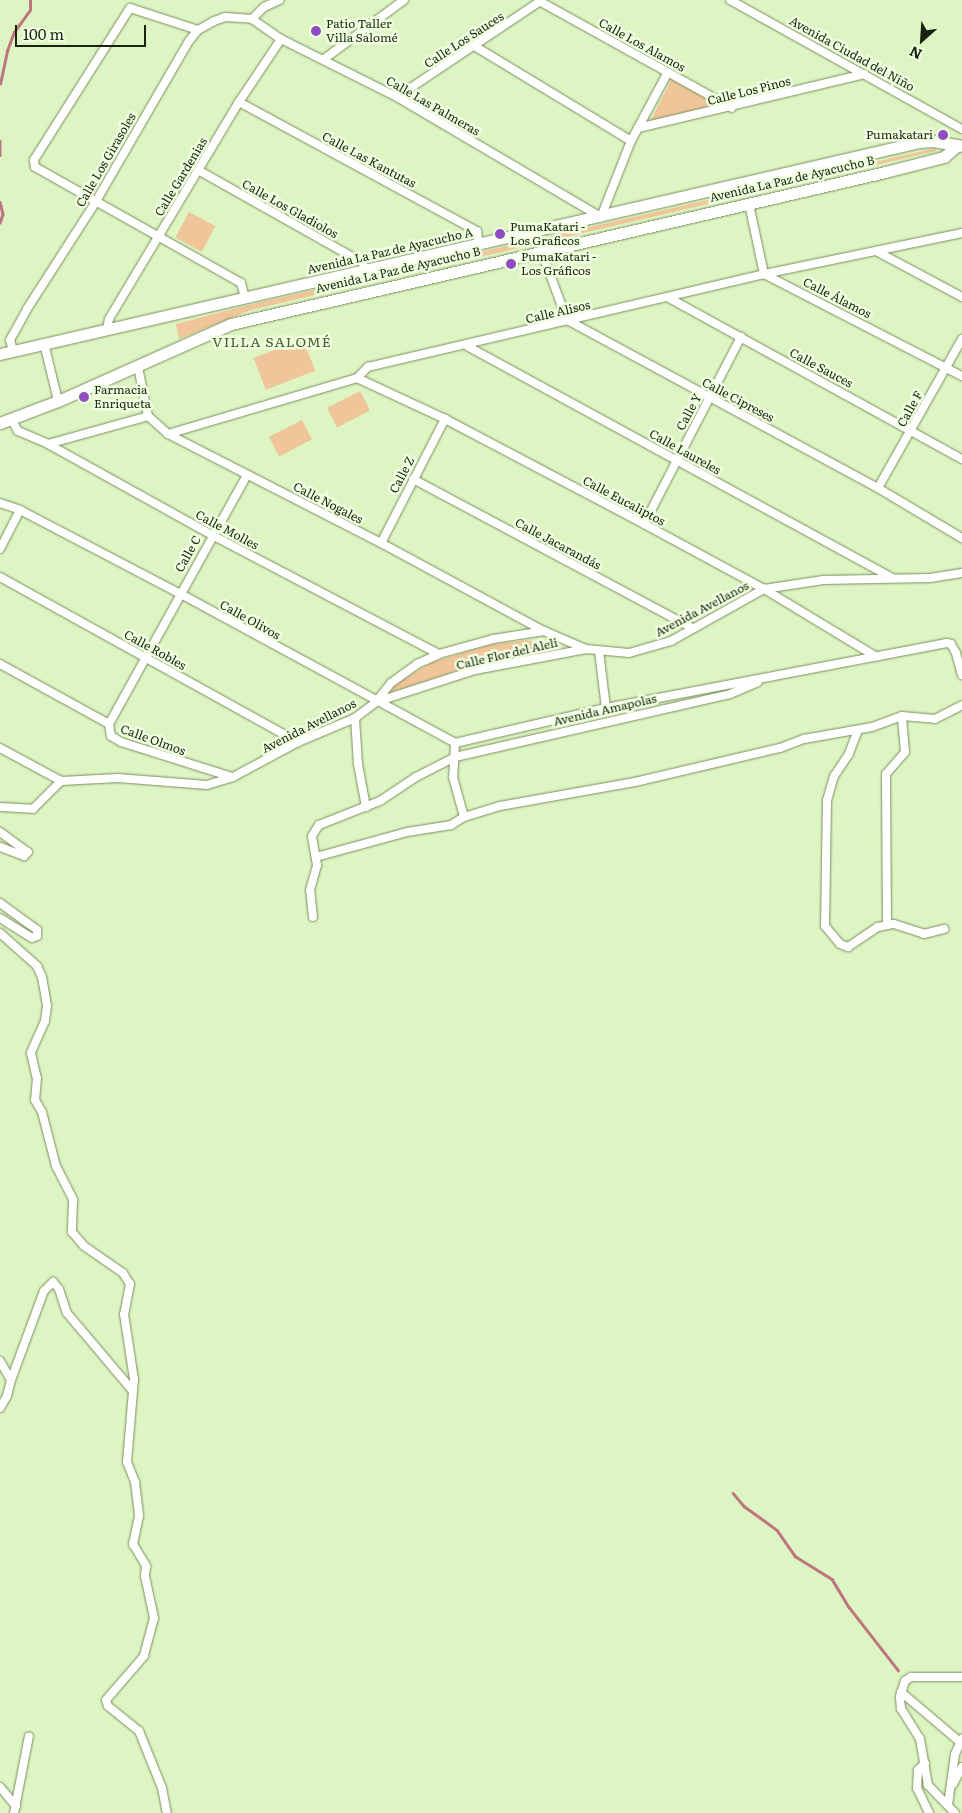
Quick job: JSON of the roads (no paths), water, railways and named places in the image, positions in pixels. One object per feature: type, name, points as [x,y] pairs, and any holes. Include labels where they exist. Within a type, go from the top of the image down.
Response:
[{"type":"main road","name":"Avenida La Paz de Ayacucho A","points":[[0,354],[920,142],[960,146]]},
{"type":"main road","name":"Avenida La Paz de Ayacucho B","points":[[5,421],[138,367],[231,324],[944,157],[960,146]]},
{"type":"street","points":[[245,298],[241,283],[44,173],[35,167],[34,160],[130,8],[198,30],[225,17],[252,19],[264,7],[280,0]]},
{"type":"street","points":[[324,60],[404,0]]},
{"type":"street","name":"Avenida Ciudad del Niño","points":[[730,0],[962,129]]},
{"type":"street","name":"Calle Los Sauces","points":[[397,97],[476,47],[542,1]]},
{"type":"street","name":"Calle Los Alamos","points":[[542,1],[732,108]]},
{"type":"street","name":"Calle Las Palmeras","points":[[252,19],[281,39],[397,97],[601,216]]},
{"type":"street","name":"Calle Los Girasoles","points":[[13,351],[10,340],[95,203],[198,30]]},
{"type":"street","name":"Calle Gardenias","points":[[107,329],[109,318],[239,102],[281,39]]},
{"type":"street","points":[[476,47],[631,142]]},
{"type":"street","points":[[601,216],[631,142],[668,72]]},
{"type":"street","name":"Calle Los Pinos","points":[[638,128],[732,108],[865,74]]},
{"type":"street","name":"Calle Las Kantutas","points":[[239,102],[477,231],[479,244]]},
{"type":"street","name":"Calle Los Gladiolos","points":[[198,170],[363,263],[365,270]]},
{"type":"street","points":[[749,204],[764,274]]},
{"type":"street","name":"Calle Alisos","points":[[168,434],[357,378],[368,367],[467,346],[567,320],[669,298],[764,274],[962,233]]},
{"type":"street","points":[[541,250],[567,320]]},
{"type":"street","points":[[876,252],[962,297]]},
{"type":"street","name":"Calle Álamos","points":[[764,274],[962,376]]},
{"type":"street","name":"Calle Sauces","points":[[669,298],[962,459]]},
{"type":"street","name":"Calle Cipreses","points":[[567,320],[878,488],[962,538]]},
{"type":"street","name":"Calle Y","points":[[644,524],[741,337]]},
{"type":"street","name":"Calle F","points":[[878,488],[962,340]]},
{"type":"street","points":[[44,343],[58,401]]},
{"type":"street","name":"Calle Laureles","points":[[467,346],[893,578]]},
{"type":"street","points":[[48,444],[148,416],[138,367]]},
{"type":"street","name":"Calle Eucaliptos","points":[[357,378],[444,419],[644,524],[764,589],[875,656]]},
{"type":"street","name":"Calle Nogales","points":[[148,416],[168,434],[381,542],[544,632]]},
{"type":"street","name":"Calle Z","points":[[381,542],[444,419]]},
{"type":"street","name":"Calle Molles","points":[[5,421],[18,431],[48,444],[212,535],[439,654]]},
{"type":"street","name":"Calle C","points":[[109,724],[179,594],[247,475]]},
{"type":"street","name":"Calle Jacarandás","points":[[413,479],[692,628]]},
{"type":"street","name":"Calle Olivos","points":[[0,503],[20,510],[455,743]]},
{"type":"street","points":[[0,549],[20,510]]},
{"type":"street","name":"Avenida Avellanos","points":[[61,781],[118,778],[207,785],[233,777],[298,742],[355,718],[376,702],[402,674],[439,654],[492,639],[544,632],[586,649],[629,653],[656,647],[764,589],[823,580],[930,578],[962,572]]},
{"type":"street","name":"Calle Robles","points":[[0,578],[145,656],[298,742]]},
{"type":"street","name":"Avenida Amapolas","points":[[455,743],[606,708],[728,684],[758,682],[875,656],[951,644],[962,675]]},
{"type":"street","name":"Calle Flor del Alelí","points":[[376,702],[475,670],[586,649]]},
{"type":"street","points":[[598,651],[606,708]]},
{"type":"street","name":"Calle Olmos","points":[[0,664],[109,724],[111,736],[121,742],[233,777]]},
{"type":"street","name":"Avenida Amapolas","points":[[316,858],[312,836],[315,827],[366,807],[456,757],[730,694],[758,682]]},
{"type":"street","points":[[313,917],[310,896],[316,858],[407,832],[451,825],[464,817],[500,806],[635,782],[780,748],[804,739],[858,730],[902,716],[936,718],[962,706]]},
{"type":"street","points":[[887,925],[886,774],[905,752],[902,716]]},
{"type":"street","points":[[355,718],[358,764],[366,807]]},
{"type":"street","points":[[858,730],[849,754],[834,776],[827,800],[824,921],[830,934],[848,947],[878,927],[887,925],[901,924],[924,934],[944,929]]},
{"type":"street","points":[[455,743],[456,757],[453,777],[464,817]]},
{"type":"street","points":[[0,748],[61,781],[33,809],[0,807]]},
{"type":"street","points":[[0,832],[28,852],[24,856],[0,847]]},
{"type":"street","points":[[0,903],[37,930],[37,936],[32,938],[0,918]]},
{"type":"street","points":[[0,933],[37,966],[42,977],[46,1006],[45,1021],[33,1044],[31,1053],[38,1089],[35,1100],[42,1112],[56,1166],[72,1200],[72,1232],[84,1246],[123,1273],[130,1284],[124,1314],[134,1360],[127,1462],[135,1482],[139,1510],[133,1544],[144,1559],[154,1618],[144,1656],[106,1700],[108,1706],[140,1731],[162,1788],[167,1813]]},
{"type":"street","points":[[0,1408],[7,1396],[11,1380],[44,1292],[53,1282],[60,1289],[67,1313],[132,1390]]},
{"type":"street","points":[[0,1361],[11,1380]]},
{"type":"street","points":[[954,1813],[928,1785],[920,1739],[902,1709],[901,1692],[905,1682],[911,1677],[962,1677]]},
{"type":"street","points":[[901,1692],[961,1740],[948,1805]]},
{"type":"street","points":[[15,1809],[29,1736]]},
{"type":"street","points":[[925,1763],[918,1770],[917,1788],[930,1813]]},
{"type":"street","points":[[951,1784],[962,1767]]},
{"type":"street","points":[[0,1787],[15,1809]]},
{"type":"waterway","points":[[0,84],[7,51],[14,32],[30,10],[30,0]]},
{"type":"waterway","points":[[0,141],[0,155]]},
{"type":"waterway","points":[[0,202],[3,214],[0,223]]},
{"type":"waterway","points":[[733,1493],[744,1506],[777,1530],[795,1556],[832,1579],[849,1607],[898,1670]]},
{"type":"place","name":"Patio Taller Villa Salomé","points":[[316,31]]},
{"type":"place","name":"Pumakatari","points":[[943,135]]},
{"type":"place","name":"PumaKatari - Los Graficos","points":[[500,234]]},
{"type":"place","name":"PumaKatari - Los Gráficos","points":[[511,264]]},
{"type":"place","name":"Farmacia Enriqueta","points":[[84,397]]},
{"type":"district","name":"VILLA SALOMÉ","points":[[272,341]]}]
